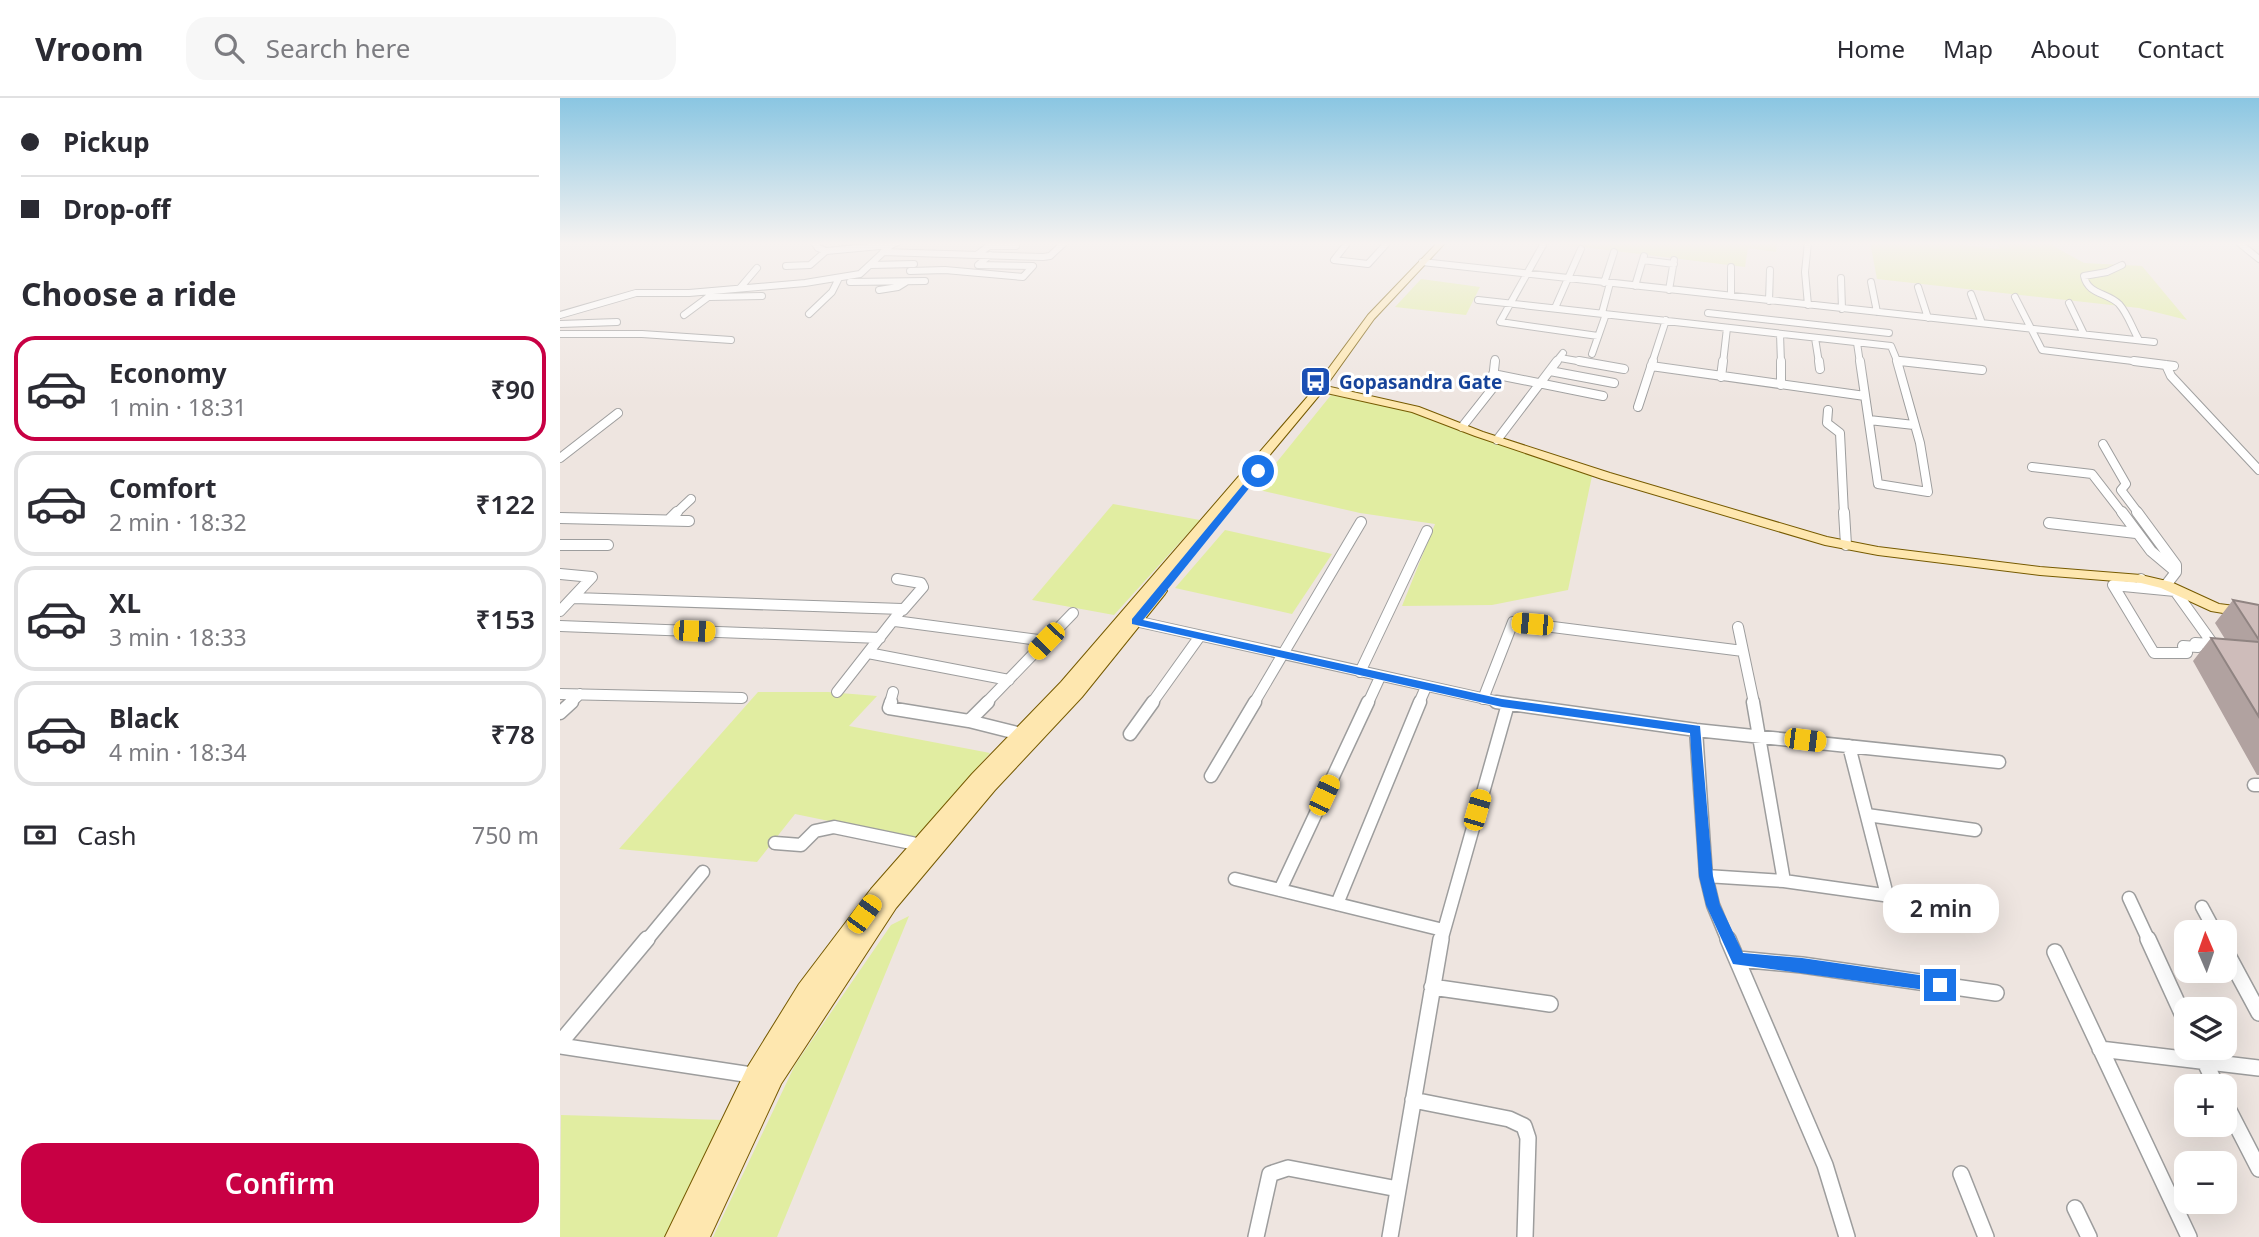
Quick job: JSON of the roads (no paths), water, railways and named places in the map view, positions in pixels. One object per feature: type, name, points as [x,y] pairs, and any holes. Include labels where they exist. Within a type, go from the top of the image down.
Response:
[{"type":"main road","points":[[678,1237],[807,991],[878,895],[921,845],[1028,736],[1076,693],[1324,389],[1397,295]]},
{"type":"main road","points":[[1324,389],[1415,409],[1497,440],[1800,535],[1846,545],[2040,571],[2143,584],[2166,584],[2216,608],[2259,614]]},
{"type":"main road","points":[[697,1237],[764,1076],[889,902],[989,785],[1067,687],[1324,389]]},
{"type":"street","points":[[562,315],[629,295]]},
{"type":"street","points":[[684,315],[710,295]]},
{"type":"street","points":[[809,314],[829,295]]},
{"type":"street","points":[[1512,295],[1500,322],[1598,336]]},
{"type":"street","points":[[1555,308],[1561,295]]},
{"type":"street","points":[[1592,354],[1604,314],[1606,295]]},
{"type":"street","points":[[1708,325],[1709,295]]},
{"type":"street","points":[[1712,295],[2154,342]]},
{"type":"street","points":[[1769,295],[1769,300]]},
{"type":"street","points":[[1807,295],[1808,305]]},
{"type":"street","points":[[1842,295],[1842,309]]},
{"type":"street","points":[[1874,295],[1877,312]]},
{"type":"street","points":[[1921,295],[1928,318]]},
{"type":"street","points":[[1971,295],[1982,323]]},
{"type":"street","points":[[2104,295],[2115,300],[2138,340]]},
{"type":"street","points":[[708,297],[762,296]]},
{"type":"street","points":[[2015,297],[2040,349],[2170,366],[2171,376],[2259,470]]},
{"type":"street","points":[[1478,300],[1891,346]]},
{"type":"street","points":[[2069,303],[2084,334]]},
{"type":"street","points":[[1709,313],[1889,333]]},
{"type":"street","points":[[1857,342],[1878,484],[1928,492],[1898,361],[1891,346],[1886,313]]},
{"type":"street","points":[[1637,407],[1666,320]]},
{"type":"street","points":[[560,324],[617,322]]},
{"type":"street","points":[[1721,377],[1727,328]]},
{"type":"street","points":[[560,334],[642,334],[731,340]]},
{"type":"street","points":[[1780,334],[1781,385]]},
{"type":"street","points":[[1815,338],[1820,369]]},
{"type":"street","points":[[1497,440],[1561,355],[1624,369]]},
{"type":"street","points":[[1462,427],[1492,389],[1495,359]]},
{"type":"street","points":[[1898,361],[1982,369]]},
{"type":"street","points":[[1651,366],[1865,397]]},
{"type":"street","points":[[1550,371],[1614,383]]},
{"type":"street","points":[[1493,374],[1603,396]]},
{"type":"street","points":[[1828,410],[1827,423],[1840,433],[1846,545]]},
{"type":"street","points":[[560,458],[618,412]]},
{"type":"street","points":[[1869,420],[1914,425]]},
{"type":"street","points":[[2103,444],[2126,484],[2121,490],[2172,557],[2176,572]]},
{"type":"street","points":[[2032,467],[2092,474],[2136,533],[2163,564],[2176,572]]},
{"type":"street","points":[[669,520],[691,499]]},
{"type":"street","points":[[560,518],[688,521]]},
{"type":"street","points":[[1211,776],[1361,522]]},
{"type":"street","points":[[2049,523],[2136,533]]},
{"type":"street","points":[[1360,672],[1427,531]]},
{"type":"street","points":[[560,545],[608,545]]},
{"type":"street","points":[[2166,584],[2176,572]]},
{"type":"street","points":[[560,574],[588,575],[592,578],[560,611]]},
{"type":"street","points":[[837,692],[923,587],[921,583],[897,579]]},
{"type":"street","points":[[2143,584],[2175,591],[2213,644],[2195,643],[2197,647],[2183,646],[2187,653],[2154,653],[2113,585],[2143,584]]},
{"type":"street","points":[[573,598],[903,610]]},
{"type":"street","points":[[969,721],[1073,612]]},
{"type":"street","points":[[895,621],[1046,641]]},
{"type":"street","points":[[1135,621],[1508,704],[1696,730],[1999,762]]},
{"type":"street","points":[[1483,699],[1513,622],[1743,651]]},
{"type":"street","points":[[560,626],[880,638]]},
{"type":"street","points":[[1738,627],[1760,735],[1784,881]]},
{"type":"street","points":[[1130,734],[1200,636]]},
{"type":"street","points":[[868,653],[1009,680]]},
{"type":"street","points":[[1280,890],[1380,677]]},
{"type":"street","points":[[1337,904],[1426,687]]},
{"type":"street","points":[[893,692],[890,708],[969,721],[1028,736]]},
{"type":"street","points":[[560,694],[742,698]]},
{"type":"street","points":[[560,713],[580,694]]},
{"type":"street","points":[[1390,1237],[1443,930],[1508,704]]},
{"type":"street","points":[[1696,730],[1706,876],[1713,905],[1825,1165],[1847,1237]]},
{"type":"street","points":[[1849,746],[1887,895]]},
{"type":"street","points":[[1867,815],[1975,830]]},
{"type":"street","points":[[775,843],[801,845],[815,831],[834,827],[921,845]]},
{"type":"street","points":[[560,1045],[703,872]]},
{"type":"street","points":[[1706,876],[1784,881],[1969,907]]},
{"type":"street","points":[[1235,879],[1443,930]]},
{"type":"street","points":[[2129,898],[2175,997]]},
{"type":"street","points":[[2202,907],[2209,920]]},
{"type":"street","points":[[2056,952],[2189,1237]]},
{"type":"street","points":[[1738,959],[1802,965],[1996,993]]},
{"type":"street","points":[[2237,972],[2259,1013]]},
{"type":"street","points":[[1432,987],[1550,1004]]},
{"type":"street","points":[[560,1045],[764,1076]]},
{"type":"street","points":[[2100,1049],[2174,1053]]},
{"type":"street","points":[[2223,1060],[2259,1068]]},
{"type":"street","points":[[1413,1100],[1509,1119],[1524,1126],[1528,1138],[1525,1237]]},
{"type":"street","points":[[2237,1126],[2259,1169]]},
{"type":"street","points":[[1256,1237],[1270,1174],[1288,1168],[1398,1189]]},
{"type":"street","points":[[1961,1174],[1986,1237]]},
{"type":"street","points":[[2075,1208],[2089,1237]]},
{"type":"place","name":"Gopasandra Gate","points":[[1316,382]]}]
